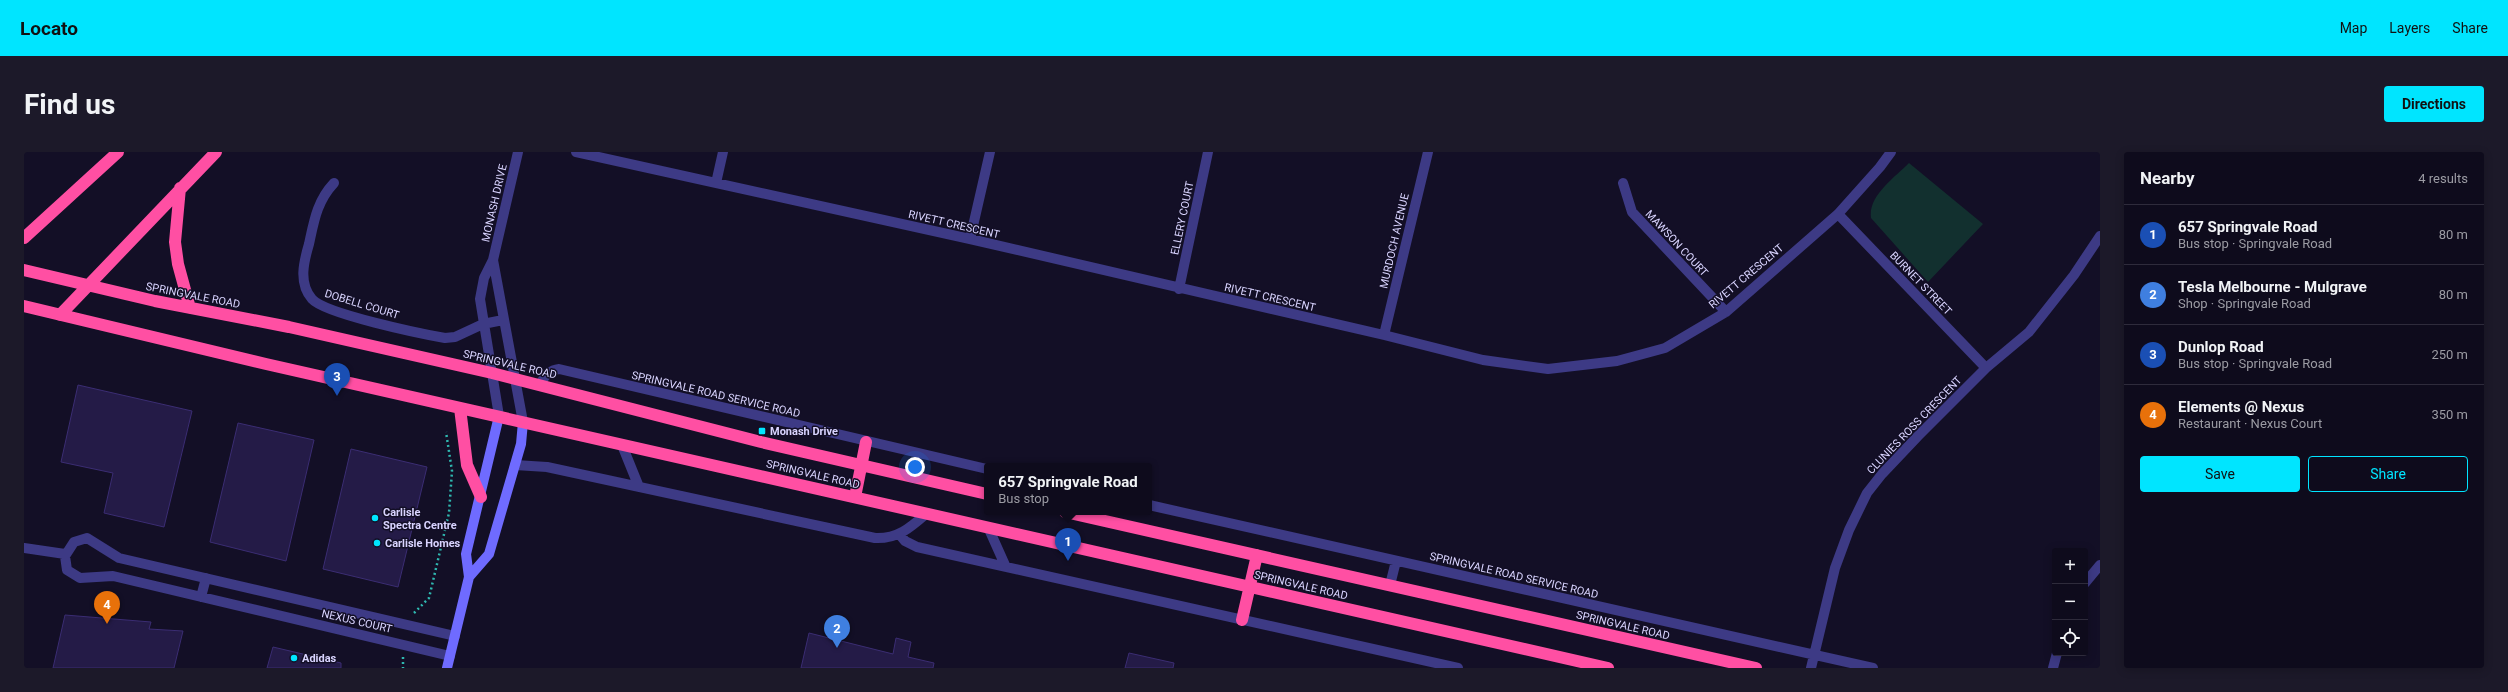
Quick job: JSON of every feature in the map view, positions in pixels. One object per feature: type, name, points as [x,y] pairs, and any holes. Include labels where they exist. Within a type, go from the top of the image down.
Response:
[{"type":"highway","points":[[24,238],[118,152]]},
{"type":"highway","points":[[60,315],[216,152]]},
{"type":"highway","points":[[180,188],[175,232],[176,254],[190,308]]},
{"type":"highway","name":"SPRINGVALE ROAD","points":[[24,270],[190,308],[492,373],[861,465],[984,493]]},
{"type":"highway","name":"SPRINGVALE ROAD","points":[[30,308],[622,445],[1608,668]]},
{"type":"highway","points":[[460,408],[467,465],[481,497]]},
{"type":"highway","points":[[855,497],[866,442]]},
{"type":"highway","name":"SPRINGVALE ROAD","points":[[1078,515],[1756,668]]},
{"type":"highway","points":[[1242,620],[1257,555]]},
{"type":"street","name":"MONASH DRIVE","points":[[499,416],[483,324],[481,293],[484,278],[493,260],[518,152]]},
{"type":"street","name":"RIVETT CRESCENT","points":[[576,152],[970,239],[1179,289],[1384,335],[1483,360],[1548,369],[1617,361],[1665,348],[1726,312],[1838,214],[1880,167],[1891,152]]},
{"type":"street","points":[[716,183],[723,152]]},
{"type":"street","points":[[970,239],[990,152]]},
{"type":"street","name":"ELLERY COURT","points":[[1179,289],[1208,152]]},
{"type":"street","name":"MURDOCH AVENUE","points":[[1384,335],[1428,152]]},
{"type":"street","name":"DOBELL COURT","points":[[334,183],[319,204],[307,252],[303,277],[305,286],[312,300],[336,310],[445,338],[455,337],[483,324],[502,320]]},
{"type":"street","name":"MAWSON COURT","points":[[1622,183],[1632,212],[1726,312]]},
{"type":"street","name":"BURNET STREET","points":[[1838,214],[1986,368]]},
{"type":"street","name":"CLUNIES ROSS CRESCENT","points":[[1812,668],[1835,568],[1849,530],[1867,493],[1882,474],[1986,368],[2029,332],[2074,275],[2100,236]]},
{"type":"street","name":"MONASH DRIVE","points":[[493,260],[502,320],[523,422]]},
{"type":"street","name":"SPRINGVALE ROAD SERVICE ROAD","points":[[540,385],[544,376],[552,370],[559,369],[866,442],[984,468]]},
{"type":"street","points":[[447,668],[469,577],[466,554],[481,497],[499,416]]},
{"type":"street","points":[[469,577],[489,554],[523,437],[523,422]]},
{"type":"street","points":[[622,445],[639,487]]},
{"type":"street","points":[[515,465],[546,468],[875,538],[900,534],[927,513]]},
{"type":"street","name":"SPRINGVALE ROAD SERVICE ROAD","points":[[1152,506],[1874,668]]},
{"type":"street","points":[[988,527],[1006,566]]},
{"type":"street","points":[[900,534],[905,541],[917,547],[1458,668]]},
{"type":"street","name":"NEXUS COURT","points":[[450,656],[113,576],[80,578],[67,570],[65,554],[74,542],[87,538],[119,558],[455,636]]},
{"type":"street","points":[[24,548],[65,554]]},
{"type":"street","points":[[1390,585],[1396,561]]},
{"type":"street","points":[[2088,579],[2100,565]]},
{"type":"street","points":[[201,597],[206,578]]},
{"type":"street","points":[[257,610],[262,592]]},
{"type":"street","points":[[2053,668],[2056,656]]},
{"type":"path","points":[[412,618],[414,611],[429,598],[450,513],[452,471],[446,432]]},
{"type":"path","points":[[402,668],[401,663],[406,645]]},
{"type":"green space","points":[[1909,163],[1983,224],[1928,282],[1871,218],[1871,210],[1878,195],[1883,188]]},
{"type":"building","points":[[78,385],[192,411],[164,527],[104,513],[113,473],[61,462]]},
{"type":"building","points":[[238,423],[314,440],[286,561],[210,542]]},
{"type":"building","name":"Carlisle Spectra Centre","points":[[351,449],[427,467],[398,587],[323,569]]},
{"type":"building","points":[[65,615],[151,622],[149,629],[183,631],[174,668],[53,668]]},
{"type":"building","points":[[809,633],[893,654],[896,638],[911,642],[908,657],[934,663],[933,668],[801,668]]},
{"type":"building","name":"Adidas","points":[[273,647],[341,663],[341,668],[267,668]]},
{"type":"building","points":[[1129,653],[1174,663],[1173,668],[1125,668]]},
{"type":"place","name":"Dunlop Road","points":[[337,396]]},
{"type":"place","name":"Monash Drive","points":[[762,431]]},
{"type":"place","name":"Carlisle Spectra Centre","points":[[375,518]]},
{"type":"place","name":"Carlisle Homes","points":[[377,543]]},
{"type":"place","name":"657 Springvale Road","points":[[1068,561]]},
{"type":"place","name":"Elements @ Nexus","points":[[107,624]]},
{"type":"place","name":"Tesla Melbourne - Mulgrave","points":[[837,648]]},
{"type":"place","name":"Adidas","points":[[294,658]]}]
